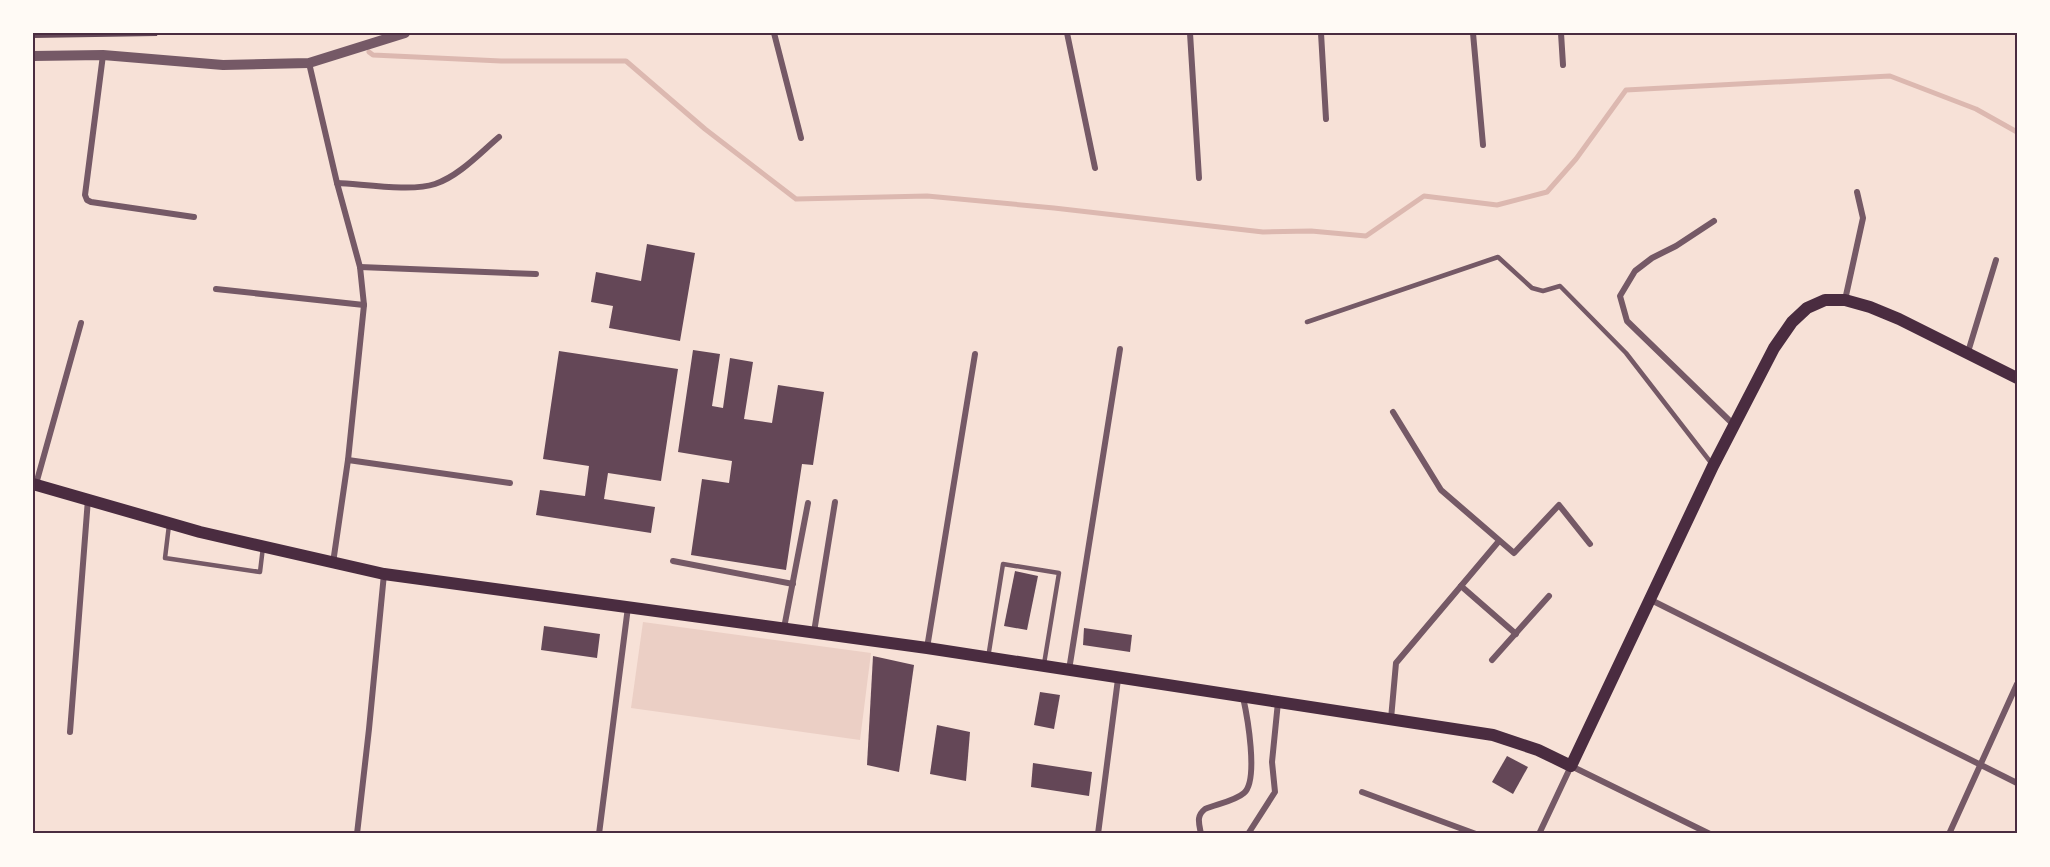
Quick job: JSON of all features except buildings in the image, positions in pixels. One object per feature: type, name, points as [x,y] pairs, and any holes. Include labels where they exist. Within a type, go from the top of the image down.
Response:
[{"type":"main road","points":[[34,484],[263,547],[384,574],[927,648],[1493,735],[1538,750],[1571,766],[1734,425],[1774,348],[1792,322],[1807,308],[1825,300],[1845,300],[1899,319],[2017,378]]},
{"type":"street","points":[[33,56],[103,55],[223,64],[309,63],[405,33]]},
{"type":"street","points":[[774,33],[801,138]]},
{"type":"street","points":[[1067,33],[1095,168]]},
{"type":"street","points":[[1190,33],[1199,178]]},
{"type":"street","points":[[1322,33],[1326,119]]},
{"type":"street","points":[[1473,33],[1483,145]]},
{"type":"street","points":[[1560,33],[1563,65]]},
{"type":"street","points":[[103,55],[85,195],[87,200],[194,217]]},
{"type":"street","points":[[309,63],[337,183],[360,267],[364,305],[348,460],[333,563]]},
{"type":"street","points":[[337,183],[412,187],[434,185],[452,176],[499,137]]},
{"type":"street","points":[[1845,300],[1863,218],[1857,192]]},
{"type":"street","points":[[1714,221],[1676,246],[1652,258],[1635,271],[1620,296],[1627,321],[1734,425]]},
{"type":"street","points":[[1968,352],[1996,260]]},
{"type":"street","points":[[360,267],[536,274]]},
{"type":"street","points":[[216,289],[364,305]]},
{"type":"street","points":[[34,484],[81,323]]},
{"type":"street","points":[[1069,670],[1120,349]]},
{"type":"street","points":[[927,648],[975,354]]},
{"type":"street","points":[[1393,412],[1441,490],[1514,553],[1559,505],[1590,544]]},
{"type":"street","points":[[348,460],[510,483]]},
{"type":"street","points":[[70,732],[88,499]]},
{"type":"street","points":[[814,632],[835,502]]},
{"type":"street","points":[[784,628],[808,503]]},
{"type":"street","points":[[1391,719],[1396,663],[1499,541]]},
{"type":"street","points":[[673,561],[793,584]]},
{"type":"street","points":[[357,834],[384,574]]},
{"type":"street","points":[[1461,586],[1516,634]]},
{"type":"street","points":[[1492,660],[1549,596]]},
{"type":"street","points":[[1651,600],[2017,783]]},
{"type":"street","points":[[598,834],[628,607]]},
{"type":"street","points":[[1098,834],[1118,679]]},
{"type":"street","points":[[1949,834],[2017,684]]},
{"type":"street","points":[[1201,834],[1198,819],[1200,813],[1242,795],[1249,787],[1250,735],[1243,697]]},
{"type":"street","points":[[1248,834],[1275,792],[1272,762],[1278,702]]},
{"type":"street","points":[[1539,834],[1571,766],[1710,834]]},
{"type":"street","points":[[1362,792],[1476,834]]},
{"type":"lane","points":[[1307,322],[1498,257],[1532,288],[1543,291],[1560,286],[1626,353],[1713,466]]},
{"type":"lane","points":[[170,523],[165,558],[260,572],[263,547]]},
{"type":"lane","points":[[988,658],[1003,564],[1059,573],[1044,666]]},
{"type":"shaded area","points":[[643,622],[871,653],[860,740],[631,708]]},
{"type":"waterway","points":[[369,52],[373,55],[501,61],[626,61],[705,129],[796,199],[927,196],[1263,232],[1311,231],[1366,236],[1424,196],[1497,205],[1547,192],[1576,159],[1626,90],[1890,76],[1976,109],[2017,132]]}]
